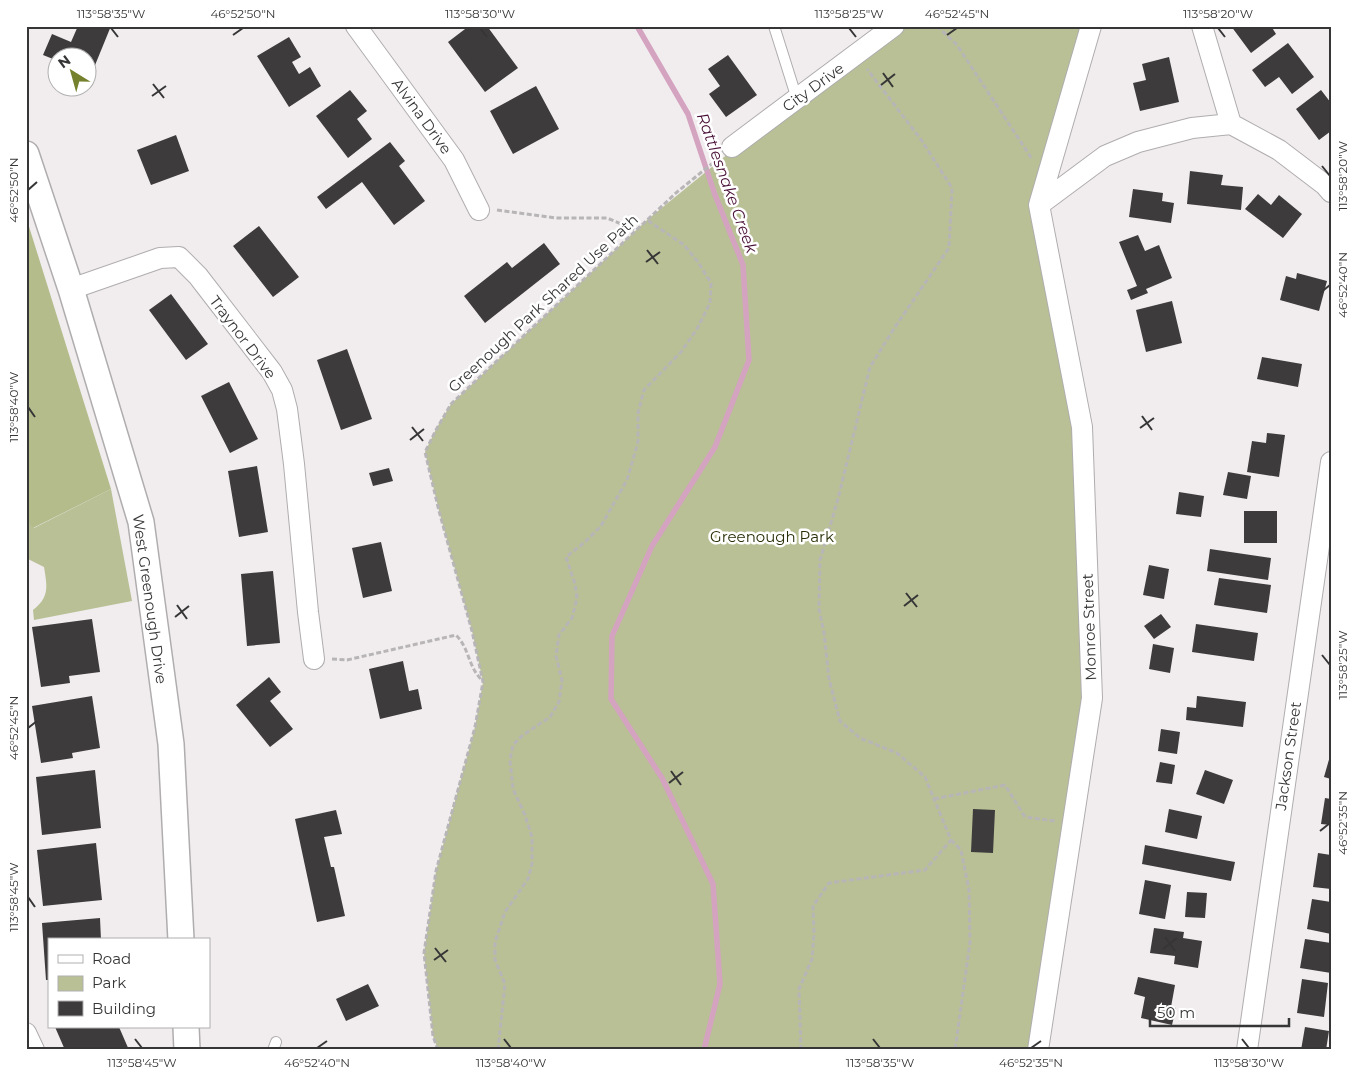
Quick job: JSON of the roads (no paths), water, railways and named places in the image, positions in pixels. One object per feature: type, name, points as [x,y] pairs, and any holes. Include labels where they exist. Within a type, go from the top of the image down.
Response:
[{"type":"street","name":"Alvina Drive","points":[[356,26],[454,160],[479,210]]},
{"type":"street","name":"City Drive","points":[[732,147],[894,26]]},
{"type":"street","points":[[1039,205],[1091,26]]},
{"type":"street","points":[[1202,26],[1231,124]]},
{"type":"street","points":[[1039,205],[1113,152],[1138,142],[1192,128],[1231,124],[1279,150],[1325,185],[1331,192]]},
{"type":"street","name":"West Greenough Drive","points":[[26,154],[70,289],[141,522],[171,744],[181,938]]},
{"type":"street","name":"Monroe Street","points":[[1038,1050],[1092,698],[1082,427],[1039,205]]},
{"type":"street","name":"Traynor Drive","points":[[70,289],[160,258],[179,257],[198,276],[272,372],[282,390],[287,409],[314,659]]},
{"type":"street","name":"Jackson Street","points":[[1247,1050],[1327,511],[1331,462]]},
{"type":"street","points":[[186,1028],[187,1050]]},
{"type":"street","points":[[26,1033],[34,1050]]},
{"type":"lane","points":[[774,26],[797,100]]},
{"type":"waterway","name":"Rattlesnake Creek","points":[[637,26],[688,114],[715,195],[743,265],[749,360],[715,447],[652,546],[612,636],[611,699],[662,778],[713,884],[720,984],[704,1050]]},
{"type":"park label","name":"Greenough Park","points":[[772,536]]}]
